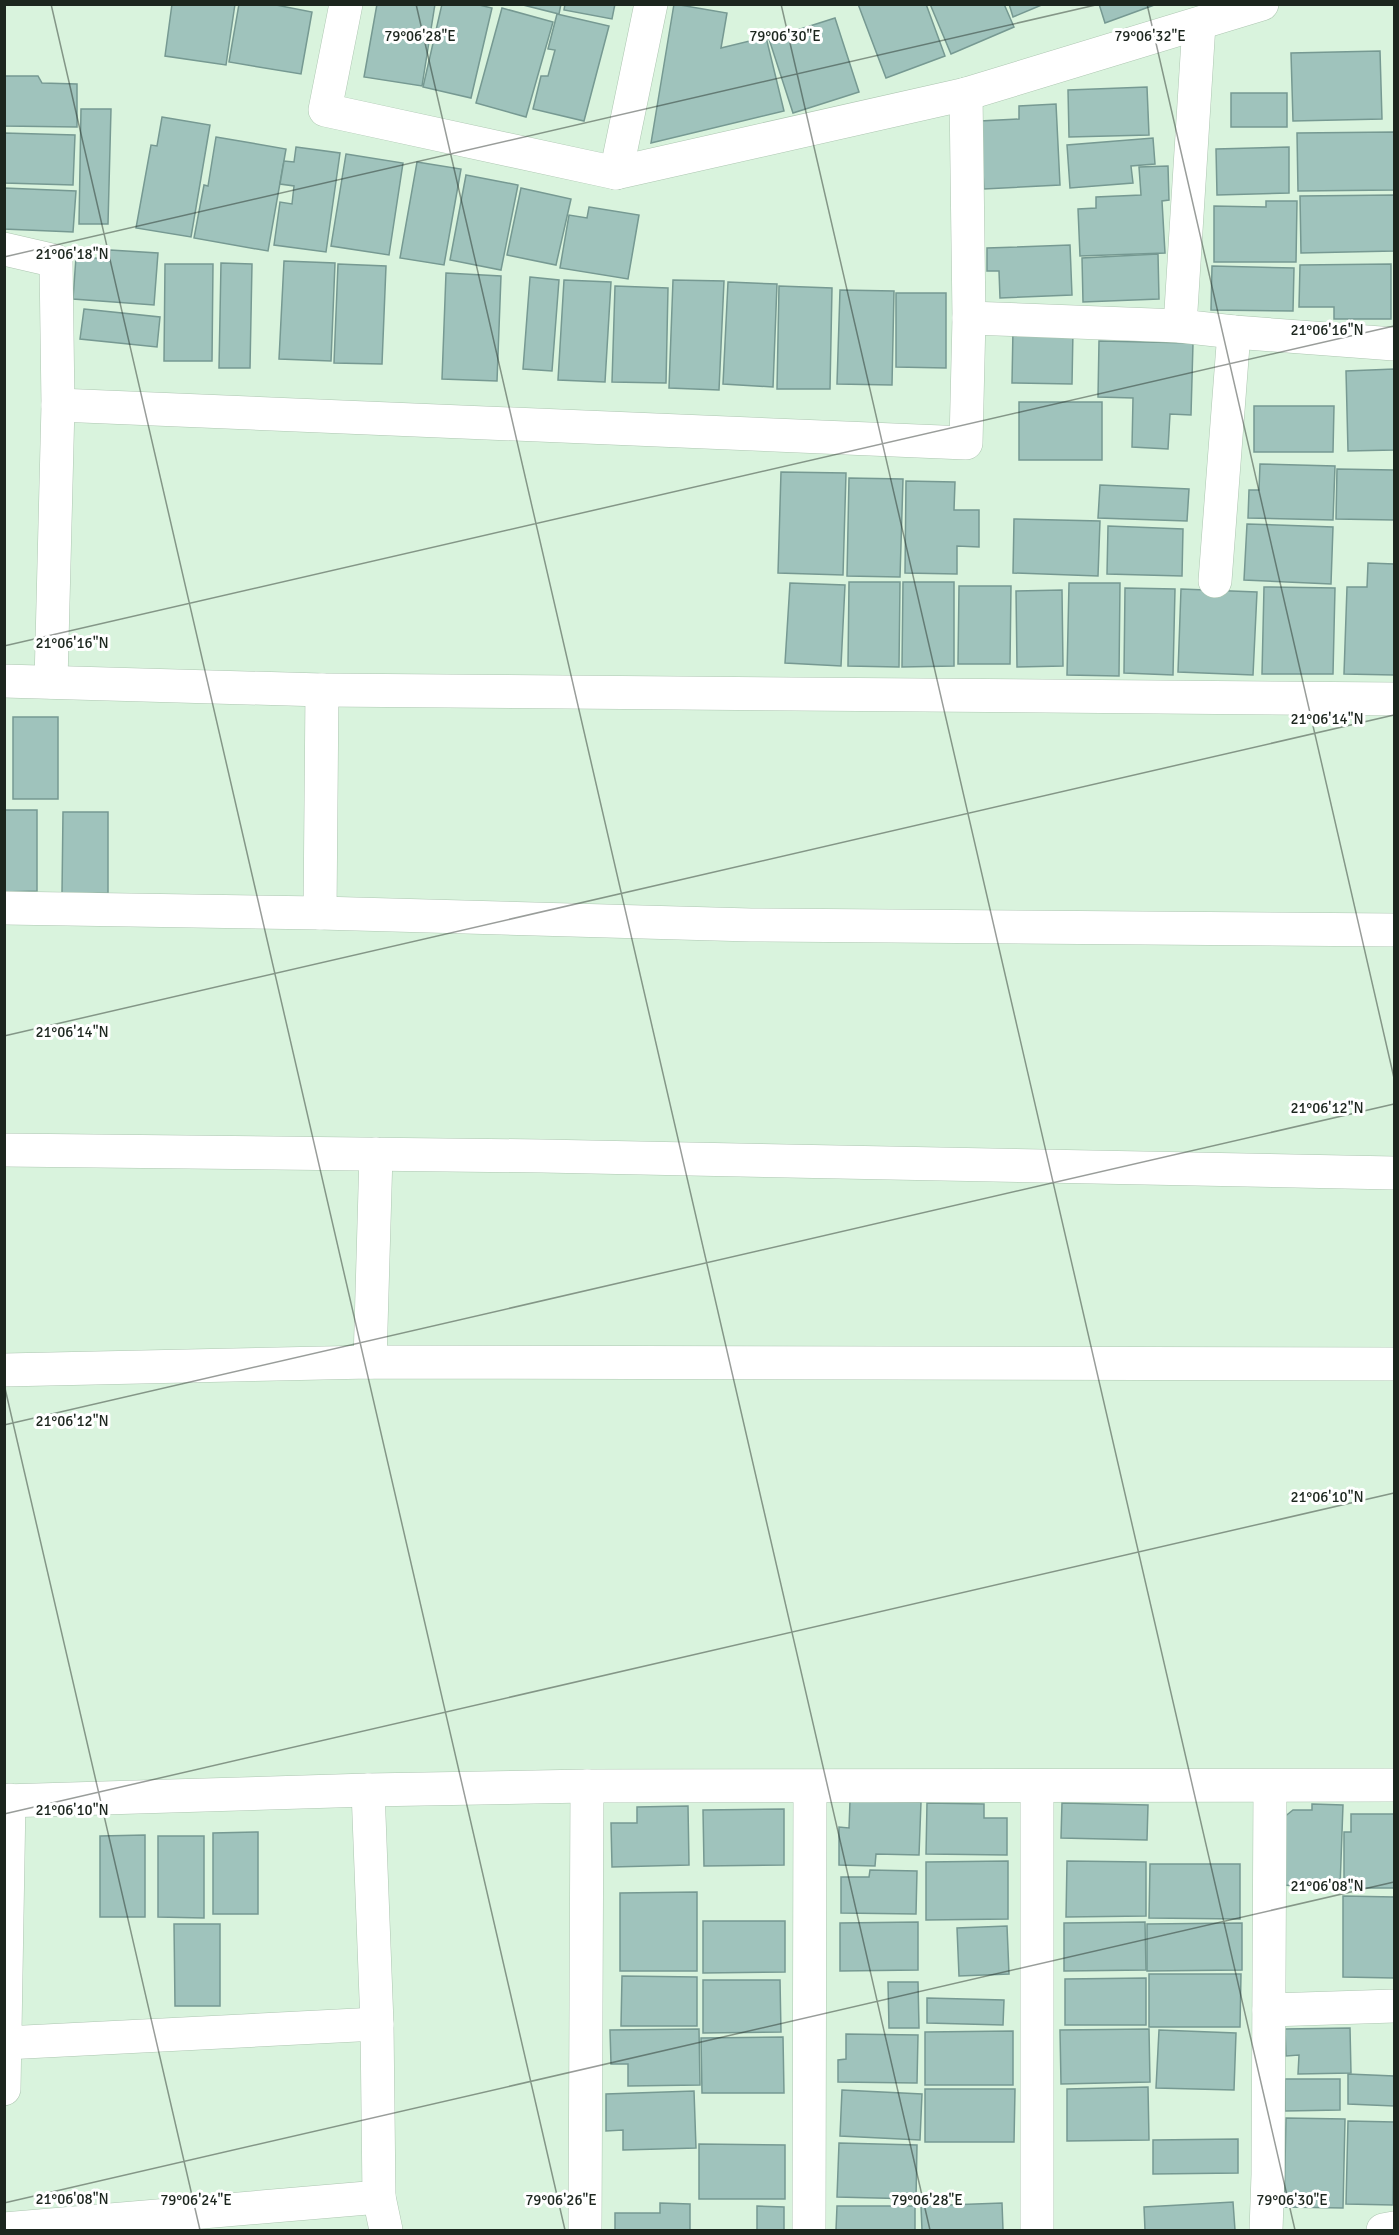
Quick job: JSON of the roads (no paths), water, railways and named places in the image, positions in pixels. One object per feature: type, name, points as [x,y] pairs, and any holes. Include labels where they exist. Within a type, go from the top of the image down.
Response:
[{"type":"street","points":[[346,4],[325,110],[616,173],[966,94],[1262,4]]},
{"type":"street","points":[[616,173],[651,4]]},
{"type":"street","points":[[1180,326],[1199,24]]},
{"type":"street","points":[[58,405],[966,443],[969,318],[966,94]]},
{"type":"street","points":[[4,249],[56,261],[58,405],[51,682]]},
{"type":"street","points":[[969,318],[1180,326],[1395,344]]},
{"type":"street","points":[[1215,582],[1234,332]]},
{"type":"street","points":[[4,681],[322,690],[1395,699]]},
{"type":"street","points":[[320,913],[322,690]]},
{"type":"street","points":[[4,908],[320,913],[751,925],[1395,930]]},
{"type":"street","points":[[4,1150],[376,1154],[1395,1173]]},
{"type":"street","points":[[370,1362],[376,1154]]},
{"type":"street","points":[[4,1370],[370,1362],[1395,1364]]},
{"type":"street","points":[[4,2089],[7,1800],[587,1786],[1395,1785]]},
{"type":"street","points":[[585,2230],[587,1786]]},
{"type":"street","points":[[1266,2230],[1269,1786]]},
{"type":"street","points":[[809,2230],[810,1787]]},
{"type":"street","points":[[1037,1787],[1037,2230]]},
{"type":"street","points":[[368,1790],[377,2024],[379,2197],[386,2230]]},
{"type":"street","points":[[1269,2010],[1395,2006]]},
{"type":"street","points":[[5,2043],[377,2024]]},
{"type":"street","points":[[4,2229],[379,2197]]},
{"type":"street","points":[[1383,2230],[1395,2228]]}]
